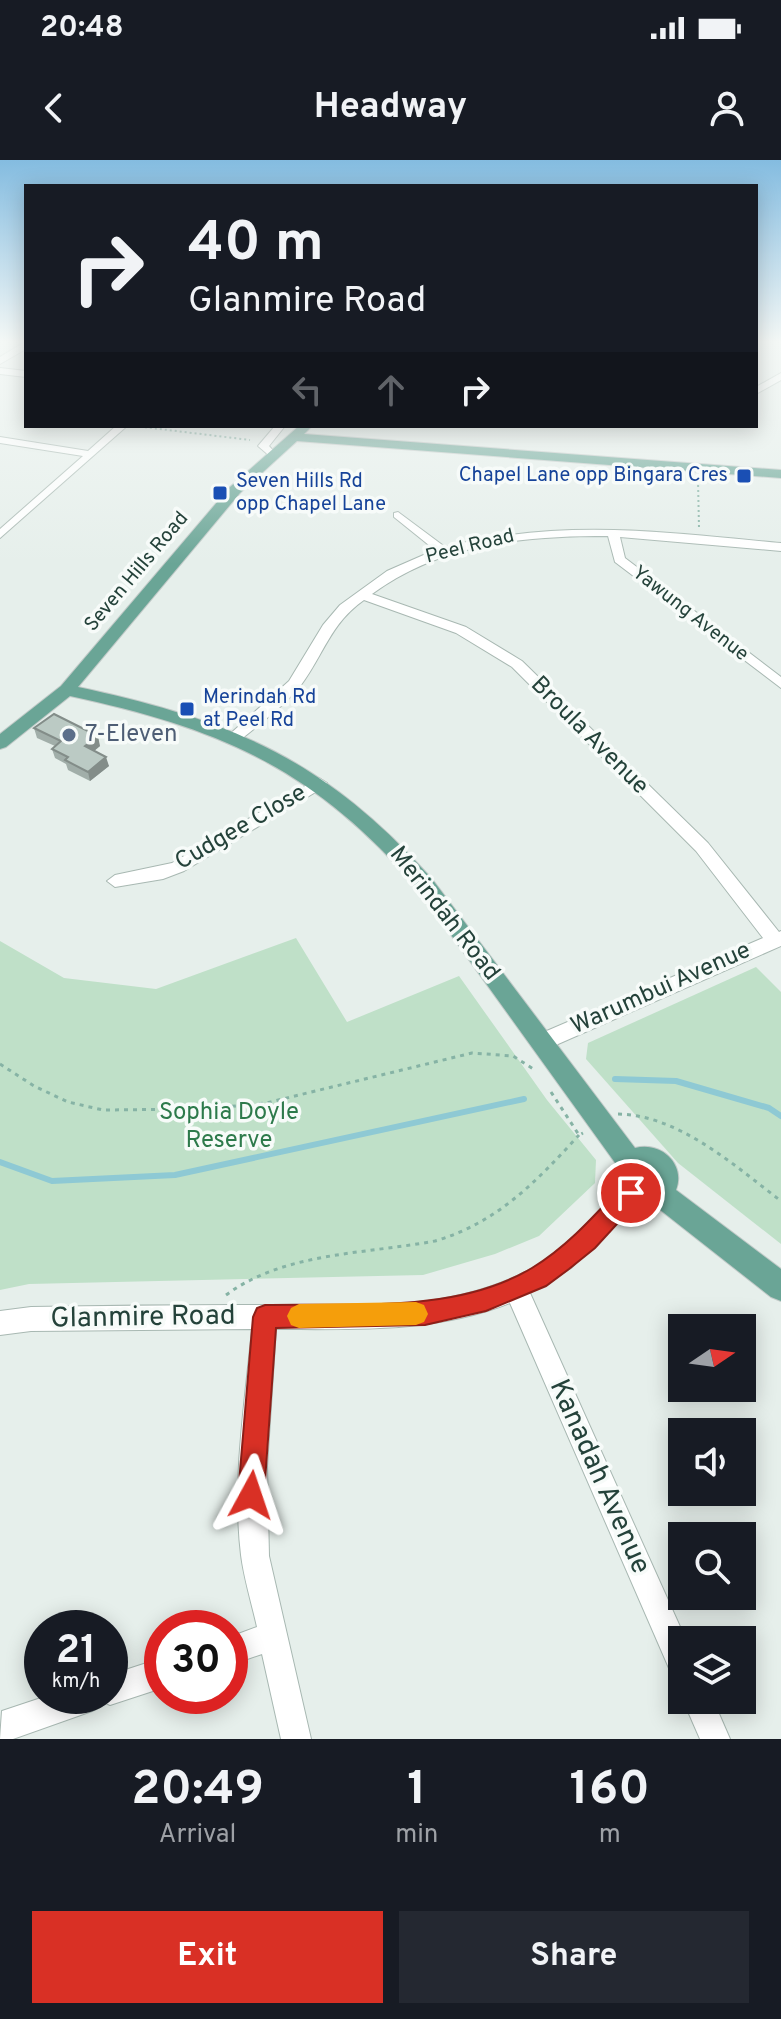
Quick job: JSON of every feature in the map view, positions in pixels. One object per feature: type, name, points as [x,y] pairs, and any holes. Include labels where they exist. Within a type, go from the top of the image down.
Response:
[{"type":"main road","name":"Seven Hills Road","points":[[0,743],[67,690],[235,490],[304,428]]},
{"type":"main road","points":[[294,437],[781,474]]},
{"type":"main road","name":"Merindah Road","points":[[67,690],[155,709],[235,737],[285,761],[354,810],[409,864],[630,1162]]},
{"type":"main road","points":[[651,1161],[663,1170],[668,1183],[662,1195],[651,1200],[631,1193],[623,1180],[623,1173],[630,1162],[651,1161]]},
{"type":"main road","points":[[662,1195],[781,1287]]},
{"type":"street","points":[[2,531],[120,428]]},
{"type":"street","points":[[272,455],[263,446],[278,428]]},
{"type":"street","points":[[0,440],[91,454]]},
{"type":"street","points":[[398,515],[442,550]]},
{"type":"street","name":"Peel Road","points":[[235,737],[294,684],[340,612],[360,594],[395,571],[442,550],[518,534],[613,533],[781,547]]},
{"type":"street","name":"Yawung Avenue","points":[[613,533],[619,559],[781,684]]},
{"type":"street","name":"Broula Avenue","points":[[360,594],[461,630],[517,664],[702,847],[778,938]]},
{"type":"street","points":[[766,673],[781,667]]},
{"type":"street","name":"Cudgee Close","points":[[115,881],[163,873],[178,867],[319,783]]},
{"type":"street","name":"Warumbui Avenue","points":[[542,1042],[778,938]]},
{"type":"street","name":"Glanmire Road","points":[[0,1323],[31,1319],[425,1313],[516,1289],[561,1261],[587,1240],[631,1193]]},
{"type":"street","name":"Kanadah Avenue","points":[[516,1289],[668,1633]]},
{"type":"street","points":[[265,1317],[251,1495],[255,1556],[296,1739]]},
{"type":"street","points":[[248,1645],[273,1636]]},
{"type":"street","points":[[0,1730],[37,1714]]},
{"type":"street","points":[[704,1714],[715,1739]]},
{"type":"path","points":[[151,428],[262,442]]},
{"type":"path","points":[[697,468],[700,541]]},
{"type":"path","points":[[0,1064],[34,1086],[68,1102],[103,1110],[205,1109],[266,1103],[472,1053],[498,1052],[524,1059],[540,1075]]},
{"type":"path","points":[[546,1084],[579,1135]]},
{"type":"path","points":[[208,1317],[231,1290],[262,1272],[404,1248],[462,1232],[507,1204],[546,1171],[579,1135],[622,1112],[646,1116],[720,1155],[781,1201]]},
{"type":"green space","name":"Sophia Doyle Reserve","points":[[296,938],[347,1022],[459,976],[547,1100],[596,1160],[595,1183],[539,1236],[495,1254],[423,1275],[29,1284],[0,1290],[0,941],[64,978],[156,989]]},
{"type":"green space","points":[[756,967],[781,992],[781,1244],[678,1163],[586,1059],[588,1043]]},
{"type":"building","points":[[54,714],[98,736],[85,746],[106,757],[88,772],[65,760],[68,757],[52,749],[61,741],[34,728]]},
{"type":"waterway","points":[[615,1079],[676,1081],[769,1108],[781,1116]]},
{"type":"waterway","points":[[0,1162],[52,1181],[175,1175],[524,1099]]},
{"type":"slow traffic","points":[[299,1316],[416,1314]]},
{"type":"place","name":"Chapel Lane opp Bingara Cres","points":[[744,476]]},
{"type":"place","name":"Seven Hills Rd opp Chapel Lane","points":[[220,493]]},
{"type":"place","name":"Merindah Rd at Peel Rd","points":[[187,709]]},
{"type":"place","name":"7-Eleven","points":[[69,735]]},
{"type":"route","points":[[251,1495],[265,1317],[425,1313],[516,1289],[538,1278],[587,1240],[631,1193]]}]
